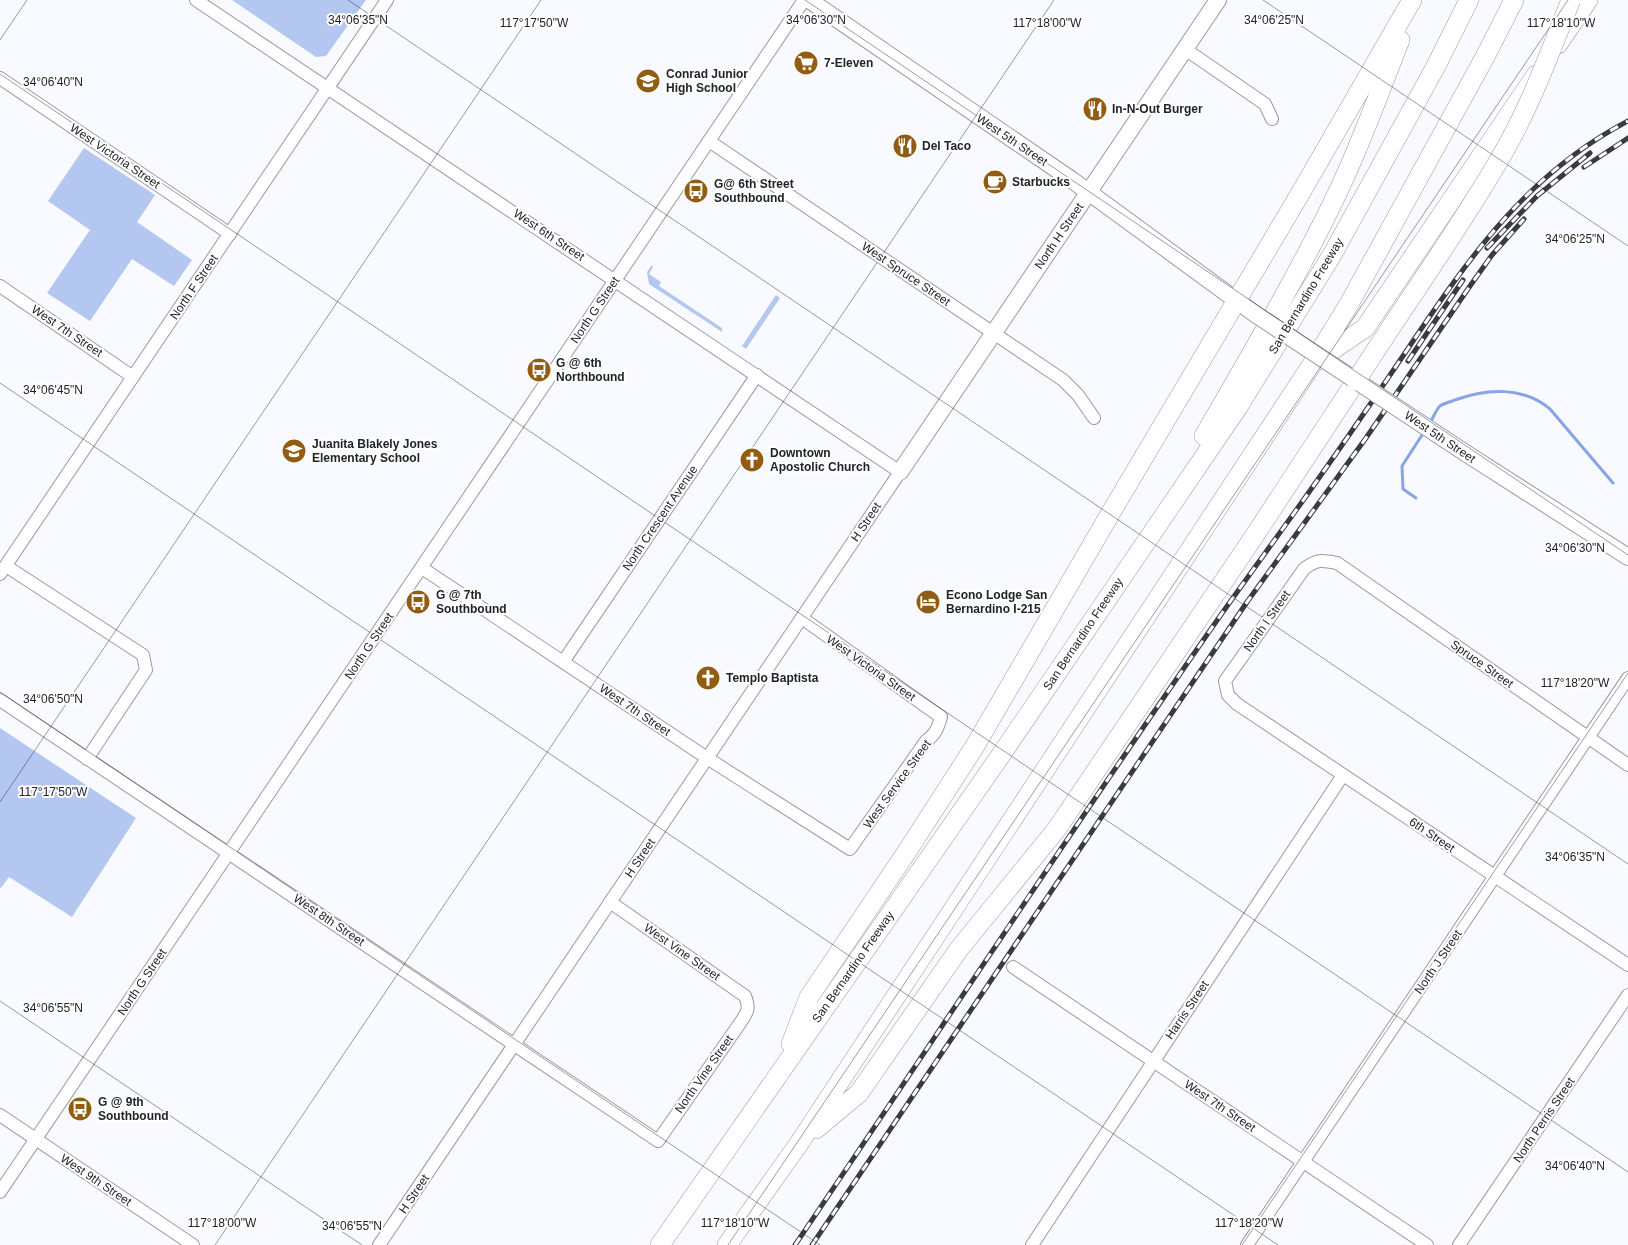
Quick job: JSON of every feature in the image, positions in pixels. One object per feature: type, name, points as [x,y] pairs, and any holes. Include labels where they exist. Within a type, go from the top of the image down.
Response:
[{"type":"highway","points":[[781,1071],[809,997],[906,854],[975,746],[1108,517],[1245,307],[1412,0]]},
{"type":"highway","points":[[1123,576],[1229,393],[1318,232],[1368,122],[1416,0]]},
{"type":"highway","name":"San Bernardino Freeway","points":[[660,1245],[1238,407],[1332,255],[1436,66],[1469,0]]},
{"type":"highway","points":[[727,1245],[798,1144],[1313,364],[1349,304],[1486,55],[1514,0]]},
{"type":"highway","points":[[798,1144],[859,1093],[959,949],[1056,830],[1255,535],[1444,248],[1502,154],[1542,70],[1571,0]]},
{"type":"highway","points":[[1313,364],[1365,328],[1588,0]]},
{"type":"main road","name":"West 5th Street","points":[[809,0],[1089,192],[1245,307],[1467,454],[1628,557]]},
{"type":"main road","name":"North H Street","points":[[900,472],[1218,0]]},
{"type":"street","name":"West 6th Street","points":[[196,0],[900,472]]},
{"type":"street","name":"North F Street","points":[[3,570],[388,0]]},
{"type":"street","name":"North G Street","points":[[0,1192],[804,0]]},
{"type":"street","points":[[1185,49],[1265,104],[1272,119]]},
{"type":"street","name":"West Victoria Street","points":[[0,78],[230,234]]},
{"type":"street","name":"West Spruce Street","points":[[709,141],[1063,380],[1078,395],[1094,418]]},
{"type":"street","name":"West 7th Street","points":[[0,286],[134,377]]},
{"type":"street","name":"North Crescent Avenue","points":[[563,662],[757,375]]},
{"type":"street","name":"H Street","points":[[379,1245],[900,472]]},
{"type":"street","name":"North I Street","points":[[1237,704],[1228,695],[1225,682],[1304,569],[1313,562],[1322,560],[1337,563]]},
{"type":"street","name":"Spruce Street","points":[[1337,563],[1628,765]]},
{"type":"street","name":"West 7th Street","points":[[422,568],[707,758],[850,849]]},
{"type":"street","points":[[3,570],[143,655],[146,670],[87,759]]},
{"type":"street","name":"West Victoria Street","points":[[802,618],[941,717]]},
{"type":"street","name":"North J Street","points":[[1247,1245],[1628,678]]},
{"type":"street","name":"West 8th Street","points":[[0,700],[658,1141]]},
{"type":"street","name":"6th Street","points":[[1237,704],[1628,966]]},
{"type":"street","name":"West Service Street","points":[[850,849],[926,741],[933,736],[939,726],[941,717]]},
{"type":"street","name":"Harris Street","points":[[1032,1245],[1343,775]]},
{"type":"street","name":"West Vine Street","points":[[610,902],[745,996],[749,1005]]},
{"type":"street","name":"West 7th Street","points":[[1013,967],[1427,1245]]},
{"type":"street","name":"North Perris Street","points":[[1459,1245],[1628,995]]},
{"type":"street","name":"North Vine Street","points":[[658,1141],[745,1016],[749,1005]]},
{"type":"street","name":"West 9th Street","points":[[0,1115],[175,1240],[193,1245]]},
{"type":"shaded area","points":[[232,0],[366,0],[326,56],[316,57]]},
{"type":"shaded area","points":[[84,148],[155,195],[137,222],[192,260],[174,286],[132,259],[90,321],[47,293],[90,230],[48,201]]},
{"type":"shaded area","points":[[652,265],[653,267],[649,274],[661,282],[659,286],[722,328],[722,332],[649,284],[647,272]]},
{"type":"shaded area","points":[[776,295],[780,298],[746,349],[742,346]]},
{"type":"shaded area","points":[[0,728],[136,818],[72,917],[9,877],[0,889]]},
{"type":"waterway","points":[[1430,423],[1440,406],[1446,403],[1481,393],[1517,393],[1540,402],[1550,409],[1613,483]]},
{"type":"waterway","points":[[1416,498],[1403,489],[1402,466],[1424,432]]},
{"type":"railway","points":[[795,1245],[1150,717],[1455,280],[1504,219],[1531,192],[1560,166],[1592,142],[1628,121]]},
{"type":"railway","points":[[1584,167],[1628,138]]},
{"type":"railway","points":[[1487,248],[1537,196],[1590,153]]},
{"type":"railway","points":[[812,1245],[1247,602],[1366,438],[1492,255],[1524,219]]},
{"type":"railway","points":[[1408,361],[1463,280]]},
{"type":"place","name":"7-Eleven","points":[[806,63]]},
{"type":"place","name":"Conrad Junior High School","points":[[648,81]]},
{"type":"place","name":"In-N-Out Burger","points":[[1095,109]]},
{"type":"place","name":"Del Taco","points":[[905,146]]},
{"type":"place","name":"Starbucks","points":[[995,182]]},
{"type":"place","name":"G@ 6th Street Southbound","points":[[696,191]]},
{"type":"place","name":"G @ 6th Northbound","points":[[539,370]]},
{"type":"place","name":"Juanita Blakely Jones Elementary School","points":[[294,451]]},
{"type":"place","name":"Downtown Apostolic Church","points":[[752,460]]},
{"type":"place","name":"G @ 7th Southbound","points":[[418,602]]},
{"type":"place","name":"Econo Lodge San Bernardino I-215","points":[[928,602]]},
{"type":"place","name":"Templo Baptista","points":[[708,678]]},
{"type":"place","name":"G @ 9th Southbound","points":[[80,1109]]}]
